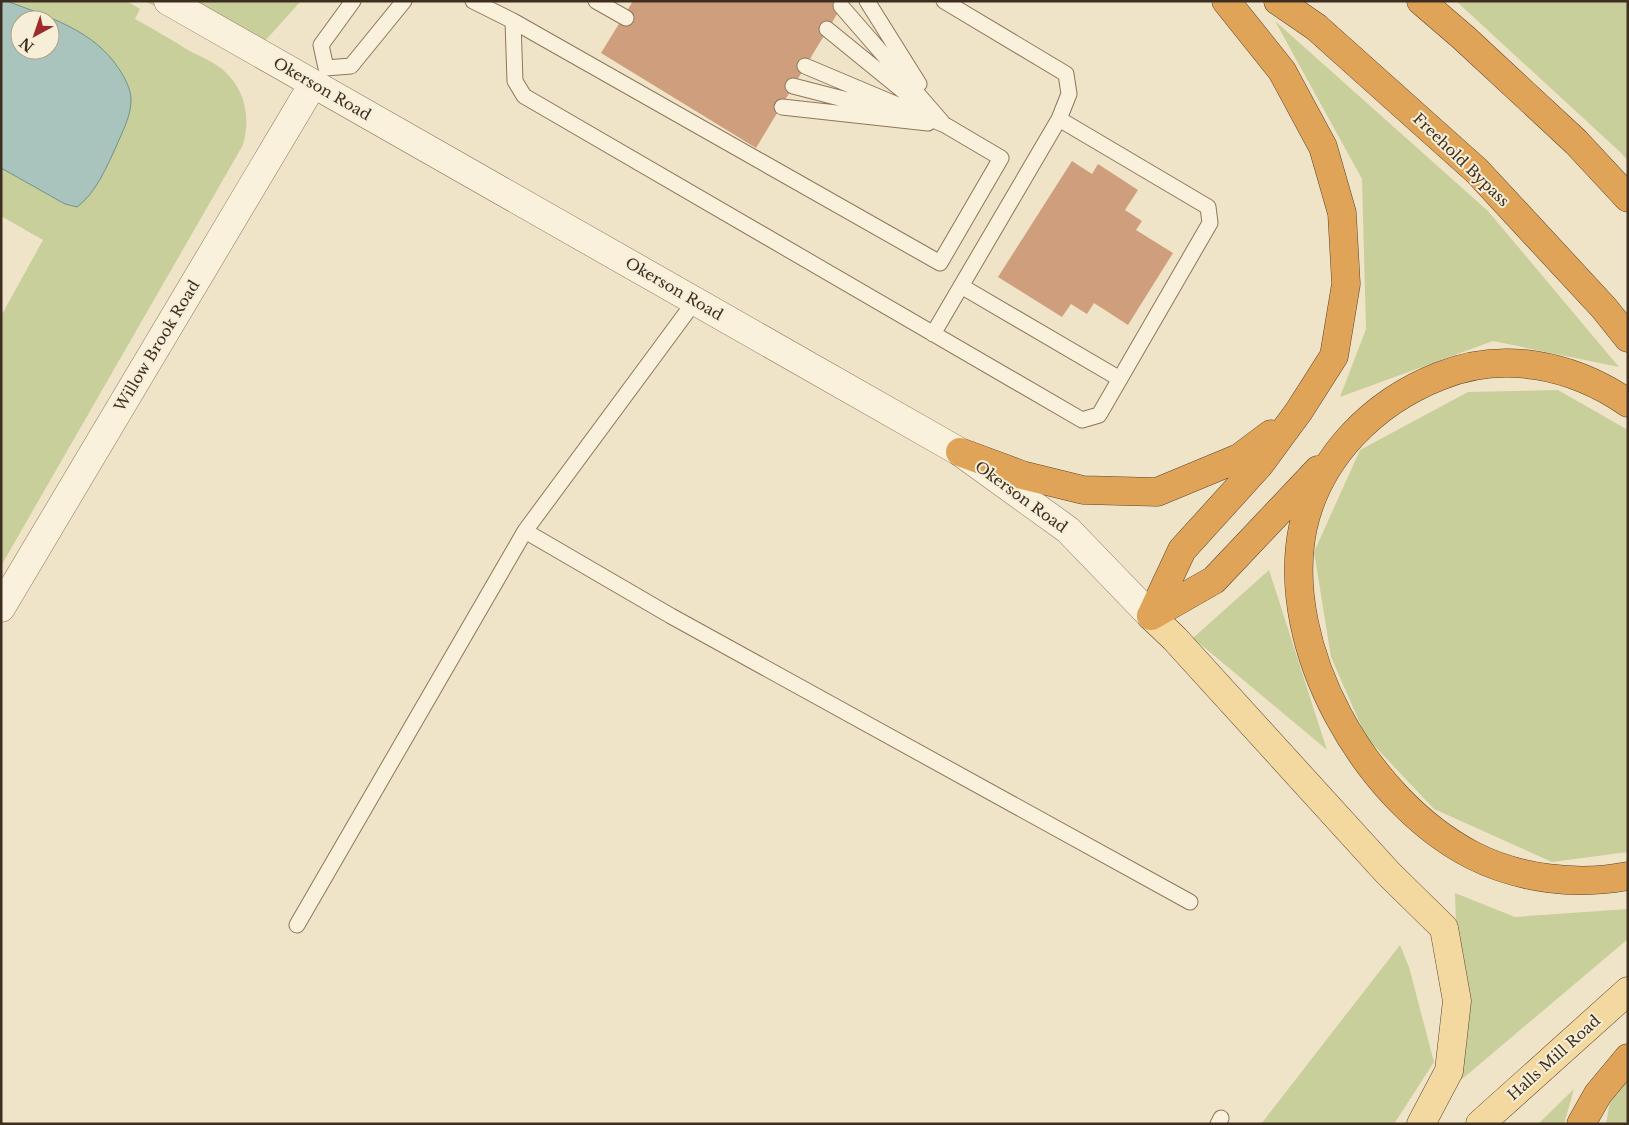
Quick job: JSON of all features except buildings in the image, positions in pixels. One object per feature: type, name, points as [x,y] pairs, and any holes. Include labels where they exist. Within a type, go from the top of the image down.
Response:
[{"type":"highway","points":[[1151,616],[1182,550],[1260,464],[1300,411],[1334,356],[1346,284],[1342,213],[1323,147],[1282,72],[1226,1]]},
{"type":"highway","name":"Freehold Bypass","points":[[1278,1],[1316,27],[1477,171],[1604,308],[1628,338]]},
{"type":"highway","points":[[1421,1],[1464,38],[1576,142],[1628,198]]},
{"type":"highway","points":[[1151,616],[1214,580],[1363,422],[1389,401],[1422,382],[1463,368],[1496,363],[1529,364],[1567,371],[1593,382],[1628,403]]},
{"type":"highway","points":[[960,452],[1022,475],[1083,490],[1157,492],[1239,458],[1300,411]]},
{"type":"highway","points":[[1363,422],[1335,455],[1309,506],[1303,529],[1299,569],[1301,604],[1310,644],[1320,676],[1336,712],[1353,742],[1384,783],[1414,815],[1440,836],[1473,856],[1532,876],[1565,880],[1596,880],[1628,876]]},
{"type":"highway","points":[[1581,1124],[1598,1094],[1628,1058]]},
{"type":"main road","points":[[1151,616],[1175,639],[1388,873],[1444,928],[1457,1001],[1449,1071],[1420,1124]]},
{"type":"main road","name":"Halls Mill Road","points":[[1480,1124],[1628,992]]},
{"type":"street","name":"Okerson Road","points":[[168,1],[319,76],[695,301],[960,452],[1068,530],[1151,616]]},
{"type":"street","name":"Willow Brook Road","points":[[1,608],[319,76]]},
{"type":"lane","points":[[353,1],[321,46],[319,76],[351,66],[404,1]]},
{"type":"lane","points":[[473,1],[513,21],[940,263],[1001,158],[945,125],[805,66]]},
{"type":"lane","points":[[596,1],[626,18]]},
{"type":"lane","points":[[868,1],[945,125]]},
{"type":"lane","points":[[933,334],[1059,119],[1068,94],[1066,74],[944,1]]},
{"type":"lane","points":[[841,6],[945,125]]},
{"type":"lane","points":[[513,21],[515,80],[524,96],[1082,420],[1098,415],[1210,222],[1208,206],[1059,119]]},
{"type":"lane","points":[[827,29],[945,125]]},
{"type":"lane","points":[[793,86],[945,125]]},
{"type":"lane","points":[[782,107],[945,125]]},
{"type":"lane","points":[[961,286],[1120,379]]},
{"type":"lane","points":[[297,925],[525,531],[695,301]]},
{"type":"lane","points":[[525,531],[671,616],[1190,902]]},
{"type":"green space","points":[[1,1],[127,1],[140,9],[135,19],[210,61],[230,77],[241,94],[246,114],[243,145],[1,566],[1,316],[43,240],[1,216]]},
{"type":"green space","points":[[144,1],[301,1],[253,54]]},
{"type":"green space","points":[[1456,1],[1628,1],[1628,161],[1620,152]]},
{"type":"green space","points":[[1275,21],[1488,211],[1619,367],[1493,341],[1340,397],[1366,329],[1362,179]]},
{"type":"green space","points":[[1558,390],[1628,430],[1628,852],[1552,862],[1434,809],[1366,737],[1331,657],[1314,552],[1360,450],[1468,392]]},
{"type":"green space","points":[[1269,570],[1327,750],[1193,638]]},
{"type":"green space","points":[[1455,893],[1515,917],[1628,909],[1628,939],[1461,1080]]},
{"type":"green space","points":[[1400,945],[1409,967],[1434,1062],[1394,1124],[1261,1124]]},
{"type":"green space","points":[[1628,1069],[1628,1124],[1606,1124],[1613,1083]]},
{"type":"green space","points":[[1574,1089],[1564,1124],[1538,1124]]},
{"type":"water","points":[[1,1],[7,1],[30,10],[10,10],[10,60],[60,60],[60,22],[97,44],[121,72],[129,88],[131,96],[130,112],[104,172],[90,195],[77,207],[65,204],[1,168]]}]
